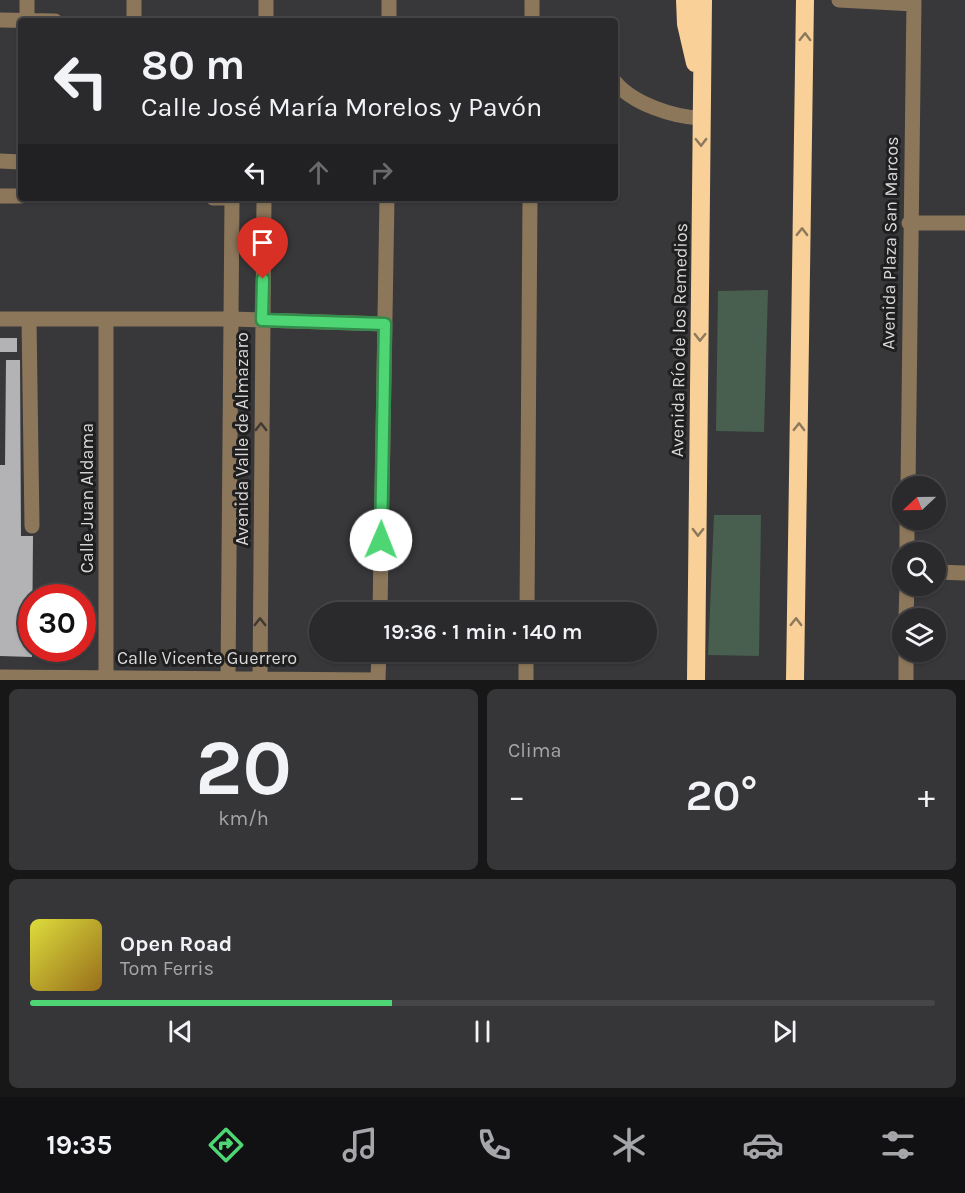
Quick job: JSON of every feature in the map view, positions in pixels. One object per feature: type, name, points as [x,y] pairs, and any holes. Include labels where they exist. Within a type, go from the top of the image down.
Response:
[{"type":"highway","points":[[685,0],[686,24],[702,93]]},
{"type":"highway","name":"Avenida Río de los Remedios","points":[[696,680],[703,0]]},
{"type":"highway","points":[[795,680],[806,0]]},
{"type":"street","points":[[27,0],[27,18]]},
{"type":"street","points":[[134,0],[134,18]]},
{"type":"street","points":[[266,0],[266,18]]},
{"type":"street","points":[[389,18],[390,0]]},
{"type":"street","points":[[532,0],[532,18]]},
{"type":"street","points":[[839,0],[914,2]]},
{"type":"street","name":"Avenida Plaza San Marcos","points":[[908,476],[909,223],[914,2]]},
{"type":"street","points":[[0,20],[18,20]]},
{"type":"street","points":[[618,84],[661,111],[678,117],[700,118]]},
{"type":"street","points":[[0,162],[18,162]]},
{"type":"street","points":[[0,196],[18,196]]},
{"type":"street","name":"Avenida Valle de Almazaro","points":[[228,679],[232,201]]},
{"type":"street","name":"Avenida Valle de Almazaro","points":[[260,679],[264,201]]},
{"type":"street","points":[[380,602],[387,201]]},
{"type":"street","points":[[527,602],[530,201]]},
{"type":"street","points":[[909,223],[965,223]]},
{"type":"street","points":[[0,319],[231,319],[385,324]]},
{"type":"street","points":[[30,319],[32,526]]},
{"type":"street","name":"Calle Juan Aldama","points":[[106,320],[106,677]]},
{"type":"street","points":[[946,572],[965,573]]},
{"type":"street","points":[[378,680],[379,662]]},
{"type":"street","points":[[526,662],[526,680]]},
{"type":"street","points":[[906,662],[906,680]]},
{"type":"street","name":"Calle Vicente Guerrero","points":[[0,677],[378,680]]},
{"type":"green space","points":[[768,290],[764,432],[716,431],[718,291]]},
{"type":"green space","points":[[714,515],[761,515],[759,656],[708,655]]},
{"type":"building","points":[[0,338],[17,338],[17,352],[0,352]]},
{"type":"building","points":[[6,360],[20,360],[21,536],[33,536],[33,584],[18,584],[18,657],[0,656],[0,465],[5,465]]},
{"type":"route","points":[[263,279],[262,320],[385,324],[381,540]]}]
